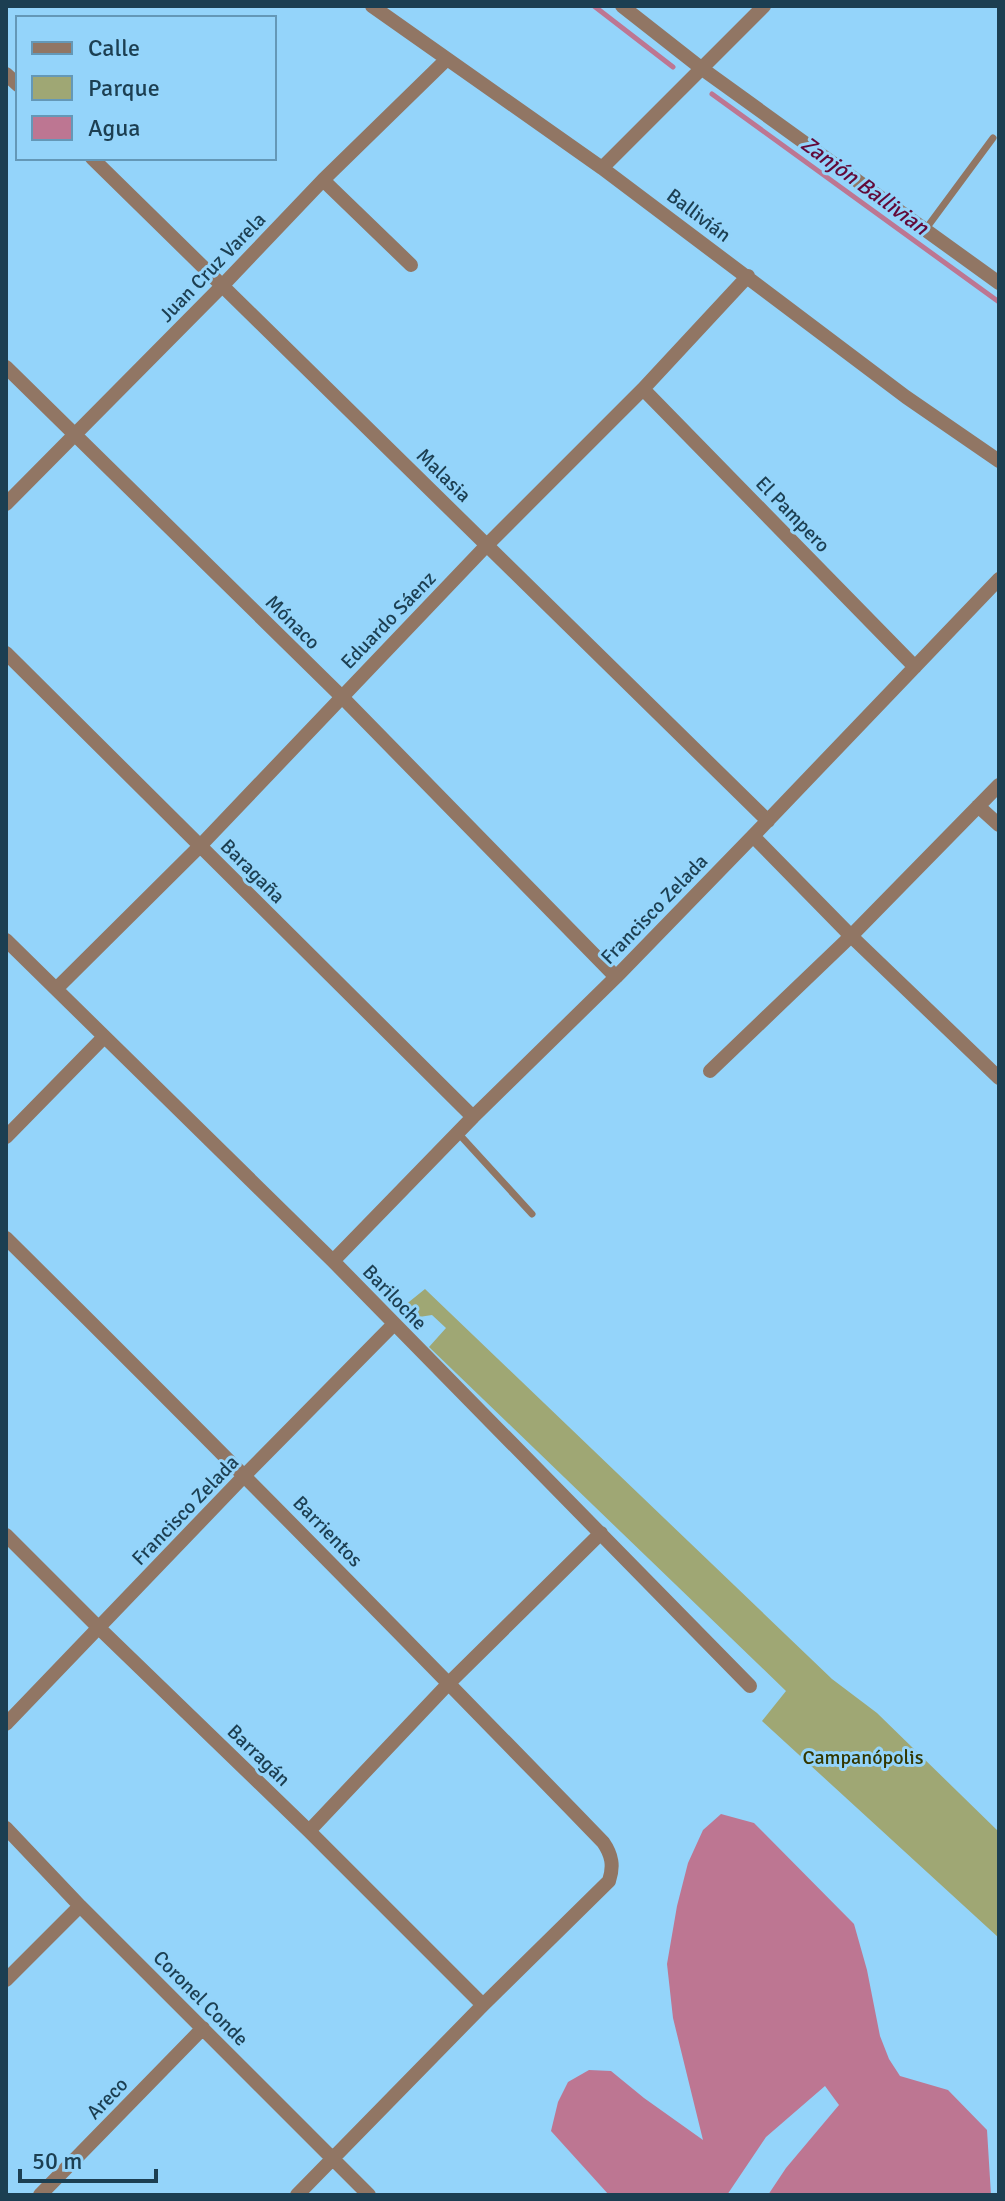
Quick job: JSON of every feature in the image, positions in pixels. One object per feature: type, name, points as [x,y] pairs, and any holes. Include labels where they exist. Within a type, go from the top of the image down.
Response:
[{"type":"street","name":"Ballivián","points":[[372,6],[602,168],[906,397],[999,461]]},
{"type":"street","points":[[622,6],[701,68],[999,283]]},
{"type":"street","points":[[602,168],[764,6]]},
{"type":"street","name":"Juan Cruz Varela","points":[[6,504],[323,180],[447,59]]},
{"type":"street","name":"Malasia","points":[[94,160],[768,821]]},
{"type":"street","points":[[323,180],[411,265]]},
{"type":"street","name":"Eduardo Sáenz","points":[[56,989],[200,846],[487,545],[643,389],[748,276]]},
{"type":"street","name":"Mónaco","points":[[6,367],[342,697],[616,977]]},
{"type":"street","name":"El Pampero","points":[[643,389],[915,667]]},
{"type":"street","name":"Francisco Zelada","points":[[333,1261],[473,1117],[616,977],[999,579]]},
{"type":"street","name":"Baragaña","points":[[6,653],[473,1117]]},
{"type":"street","points":[[710,1071],[851,936],[999,785]]},
{"type":"street","points":[[978,806],[999,825]]},
{"type":"street","points":[[753,836],[851,936],[999,1078]]},
{"type":"street","name":"Bariloche","points":[[6,940],[333,1261],[750,1686]]},
{"type":"street","points":[[6,1137],[104,1037]]},
{"type":"street","name":"Barrientos","points":[[6,1238],[245,1475],[603,1842],[612,1860],[613,1871],[609,1881],[483,2005]]},
{"type":"street","name":"Francisco Zelada","points":[[6,1724],[394,1324]]},
{"type":"street","points":[[309,1831],[449,1683],[601,1533]]},
{"type":"street","name":"Barragán","points":[[6,1535],[483,2005]]},
{"type":"street","name":"Coronel Conde","points":[[6,1828],[369,2195]]},
{"type":"street","points":[[6,1980],[80,1906]]},
{"type":"street","points":[[297,2195],[483,2005]]},
{"type":"street","name":"Areco","points":[[40,2195],[203,2028]]},
{"type":"lane","points":[[925,230],[993,138]]},
{"type":"lane","points":[[458,1133],[532,1214]]},
{"type":"green space","name":"Campanópolis","points":[[425,1289],[832,1679],[877,1713],[999,1832],[999,1938],[762,1721],[786,1691],[429,1347],[446,1328],[432,1315],[406,1319],[399,1310]]},
{"type":"water","points":[[721,1814],[754,1823],[854,1924],[880,2036],[889,2059],[900,2076],[948,2090],[987,2130],[991,2195],[768,2195],[786,2168],[839,2105],[825,2086],[766,2137],[727,2195],[609,2195],[551,2131],[558,2102],[568,2082],[589,2070],[611,2071],[703,2140],[673,2018],[667,1964],[688,1863],[703,1830]]},
{"type":"waterway","name":"Zanjón Ballivian","points":[[594,6],[673,67]]},
{"type":"waterway","name":"Zanjón Ballivian","points":[[712,94],[999,302]]}]
